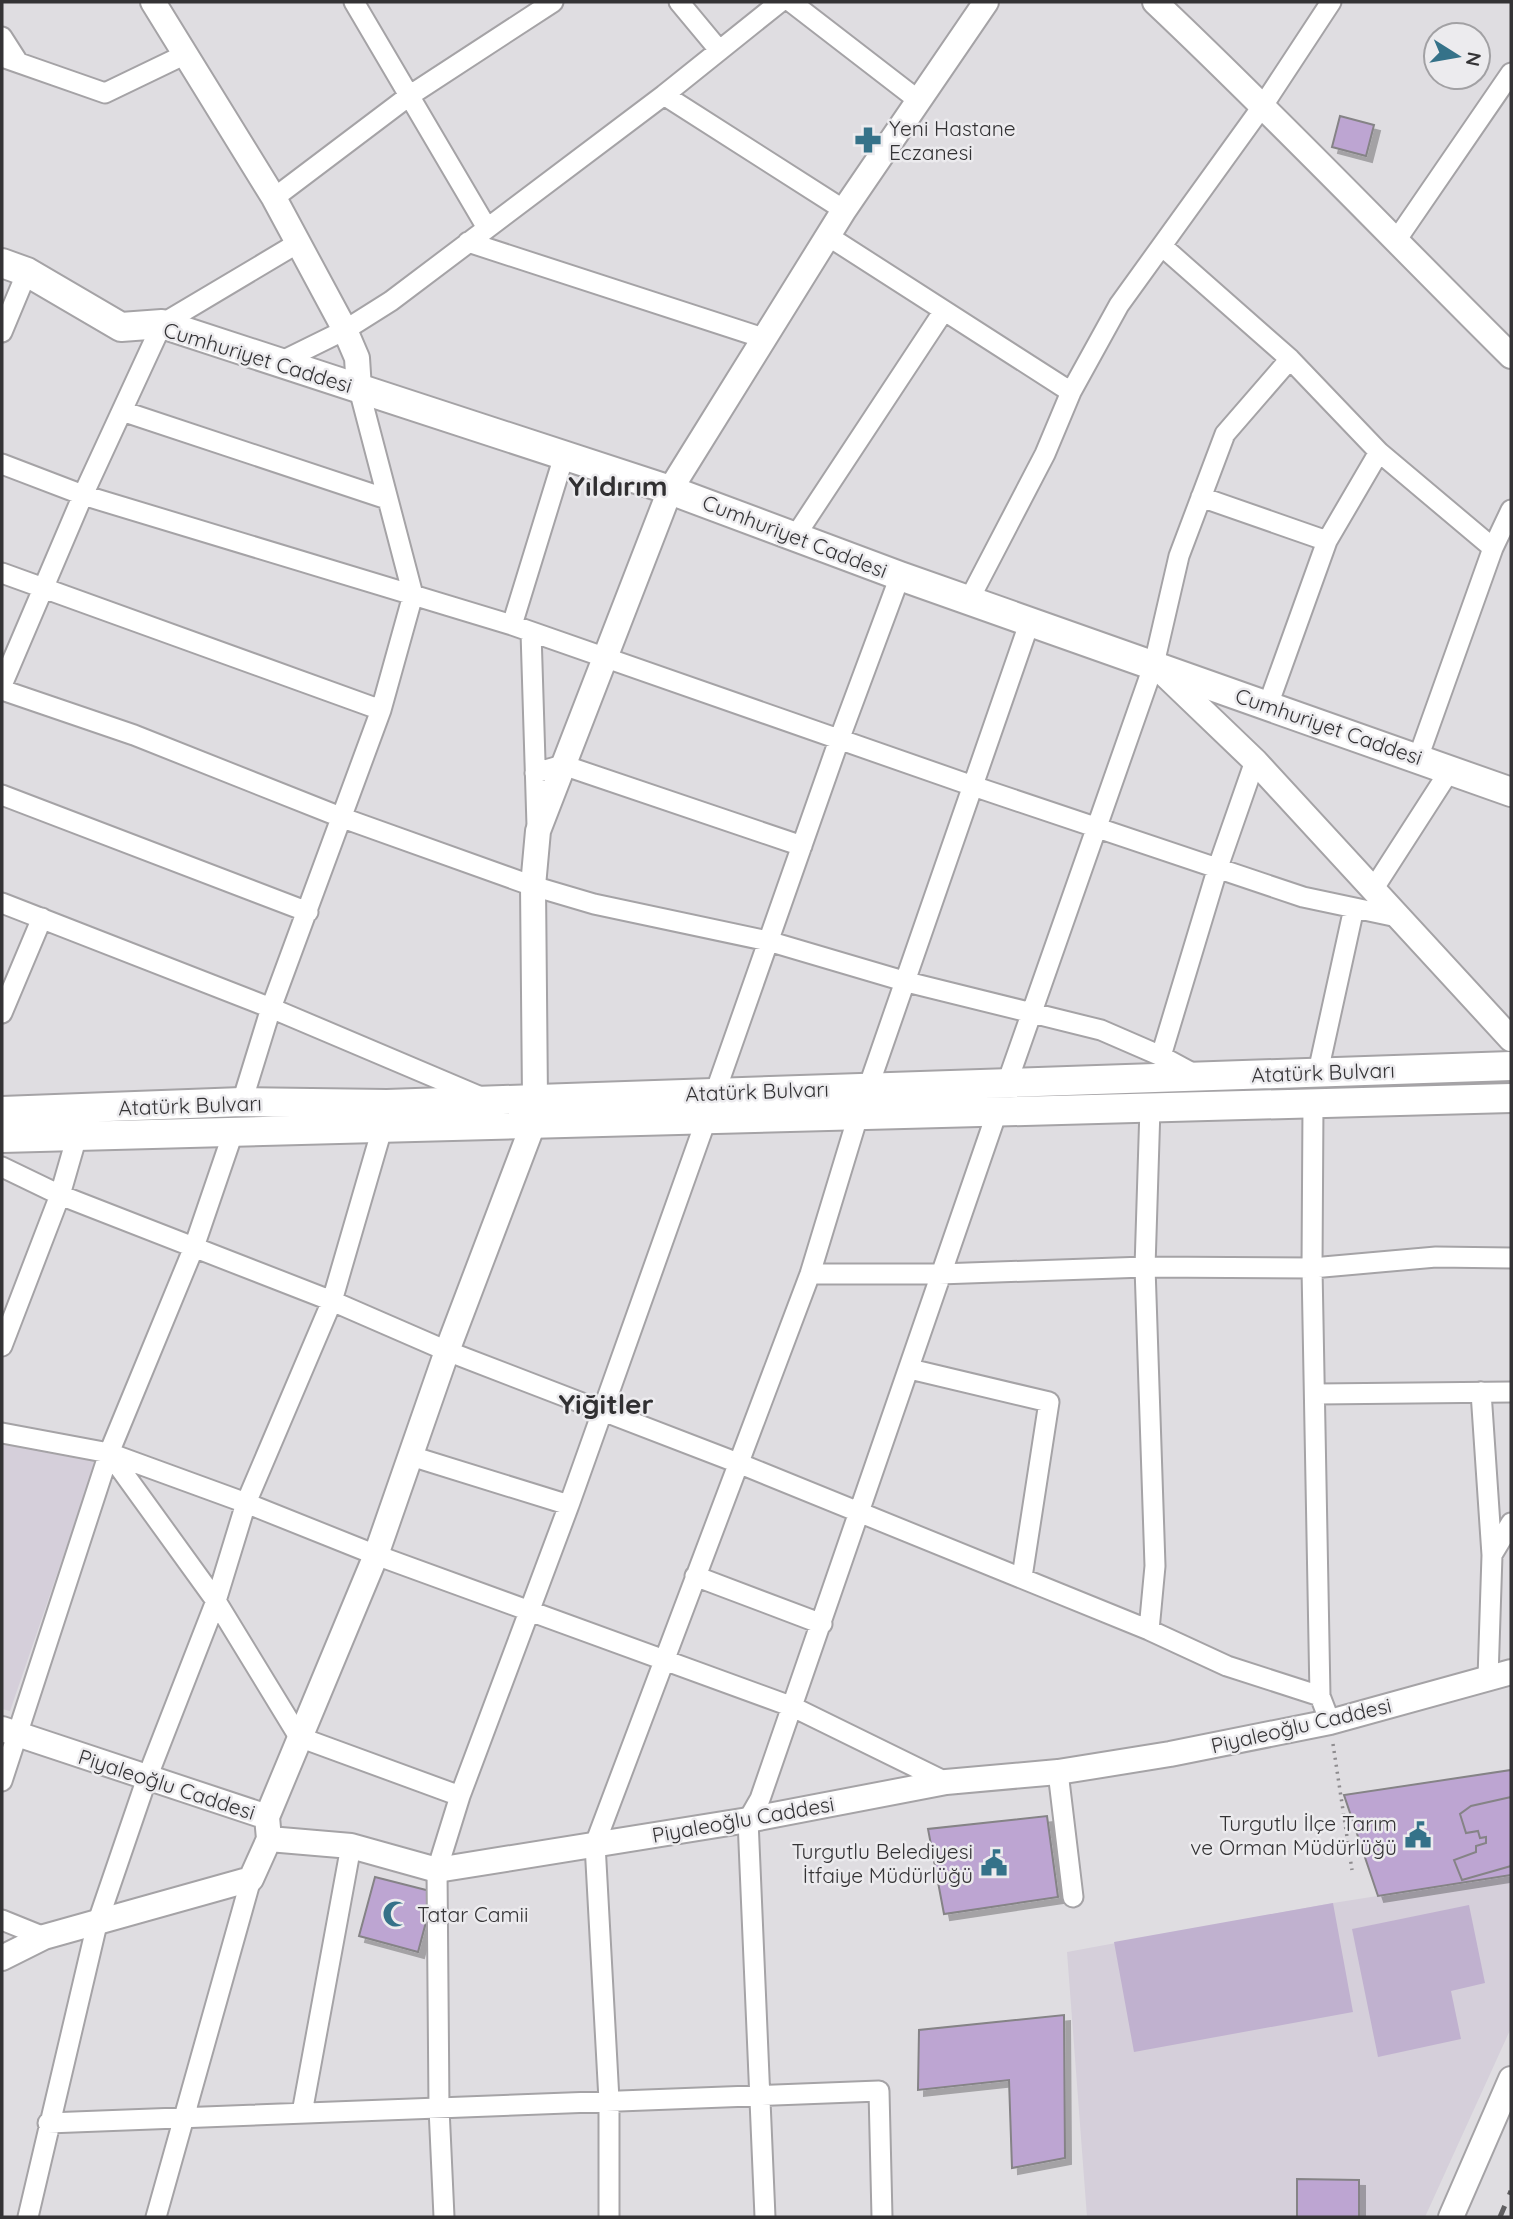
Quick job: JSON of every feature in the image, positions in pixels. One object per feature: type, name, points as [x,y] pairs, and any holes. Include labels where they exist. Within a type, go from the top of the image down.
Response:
[{"type":"main road","name":"Cumhuriyet Caddesi","points":[[14,267],[121,327],[162,324],[670,489],[900,576],[970,598],[1511,792]]},
{"type":"main road","name":"Atatürk Bulvarı","points":[[2,1111],[76,1122],[234,1130],[385,1116],[488,1100],[534,1113],[715,1093],[1007,1083],[1160,1067],[1199,1077],[1511,1066]]},
{"type":"main road","points":[[1150,1108],[1160,1067]]},
{"type":"main road","points":[[1313,1104],[1318,1072]]},
{"type":"main road","points":[[997,1112],[1007,1083]]},
{"type":"main road","points":[[858,1116],[868,1088]]},
{"type":"main road","points":[[706,1120],[715,1093]]},
{"type":"main road","name":"Atatürk Bulvarı","points":[[2,1138],[76,1122],[242,1102],[385,1116],[534,1113],[706,1120],[1511,1098]]},
{"type":"main road","points":[[234,1130],[242,1102]]},
{"type":"street","points":[[153,2],[274,198],[345,330],[357,358],[359,389],[413,595],[381,710],[271,1008],[242,1102]]},
{"type":"street","points":[[354,2],[487,228]]},
{"type":"street","points":[[274,198],[409,96],[551,2]]},
{"type":"street","points":[[679,2],[719,50]]},
{"type":"street","points":[[278,363],[345,330],[391,301],[664,95],[780,2]]},
{"type":"street","points":[[792,2],[918,100]]},
{"type":"street","points":[[538,831],[603,656],[670,489],[828,236],[986,2]]},
{"type":"street","points":[[1155,2],[1264,104],[1395,242],[1511,356]]},
{"type":"street","points":[[970,598],[1045,454],[1071,392],[1119,306],[1264,104],[1331,2]]},
{"type":"street","points":[[2,37],[10,60],[105,93],[186,54]]},
{"type":"street","points":[[1395,242],[1509,84]]},
{"type":"street","points":[[664,95],[845,210]]},
{"type":"street","points":[[828,236],[1071,392]]},
{"type":"street","points":[[468,242],[763,338]]},
{"type":"street","points":[[298,243],[162,324],[83,495],[2,687],[134,735],[343,818],[533,886],[594,905],[768,941],[906,982],[1101,1030],[1160,1067],[1218,867],[1255,761]]},
{"type":"street","points":[[1163,247],[1290,359],[1379,452],[1493,548]]},
{"type":"street","points":[[2,332],[14,267]]},
{"type":"street","points":[[796,535],[943,312]]},
{"type":"street","points":[[1007,1083],[1154,664],[1179,556],[1225,434],[1290,359]]},
{"type":"street","points":[[122,411],[387,499]]},
{"type":"street","points":[[1268,705],[1327,541],[1379,452]]},
{"type":"street","points":[[512,625],[564,456]]},
{"type":"street","points":[[2,464],[83,495],[512,625],[839,740],[1303,897],[1403,918]]},
{"type":"street","points":[[1201,498],[1327,541]]},
{"type":"street","points":[[1418,758],[1493,548],[1511,510]]},
{"type":"street","points":[[2,573],[381,710]]},
{"type":"street","points":[[715,1093],[839,740],[900,576]]},
{"type":"street","points":[[868,1088],[1030,621]]},
{"type":"street","points":[[156,2217],[251,1879],[299,1737],[376,1555],[534,1113],[533,886],[538,831],[531,632]]},
{"type":"street","points":[[1154,664],[1255,761],[1403,918],[1511,1039]]},
{"type":"street","points":[[535,773],[563,765],[802,846]]},
{"type":"street","points":[[1374,888],[1450,770]]},
{"type":"street","points":[[2,795],[308,912]]},
{"type":"street","points":[[2,903],[271,1008],[488,1100]]},
{"type":"street","points":[[1318,1072],[1354,908]]},
{"type":"street","points":[[2,1013],[42,918]]},
{"type":"street","points":[[1313,1104],[1312,1268],[1317,1394],[1320,1696],[1330,1721]]},
{"type":"street","points":[[1149,1630],[1155,1566],[1145,1267],[1150,1108]]},
{"type":"street","points":[[765,2217],[748,1820],[760,1799],[793,1707],[910,1370],[939,1274],[997,1112]]},
{"type":"street","points":[[28,2217],[97,1924],[147,1778],[216,1601],[246,1503],[332,1301],[385,1116]]},
{"type":"street","points":[[609,2217],[609,2100],[595,1844],[810,1274],[858,1116]]},
{"type":"street","points":[[444,2217],[439,2108],[437,1870],[460,1796],[531,1610],[706,1120]]},
{"type":"street","points":[[2,1346],[8,1316],[60,1195],[76,1122]]},
{"type":"street","points":[[2,1781],[10,1732],[109,1453],[194,1247],[234,1130]]},
{"type":"street","points":[[2,1167],[60,1195],[332,1301],[447,1351],[738,1463],[1022,1577],[1227,1665],[1320,1696]]},
{"type":"street","points":[[810,1274],[939,1274],[1145,1267],[1312,1268],[1436,1257],[1511,1258]]},
{"type":"street","points":[[910,1370],[1049,1402],[1022,1577]]},
{"type":"street","points":[[1481,1392],[1500,1675]]},
{"type":"street","points":[[1317,1394],[1511,1392]]},
{"type":"street","points":[[2,1433],[109,1453],[246,1503],[376,1555],[793,1707],[946,1782]]},
{"type":"street","points":[[109,1453],[216,1601],[299,1737],[460,1796]]},
{"type":"street","points":[[411,1456],[569,1505]]},
{"type":"street","points":[[1492,1555],[1511,1523]]},
{"type":"street","points":[[695,1576],[822,1624]]},
{"type":"street","name":"Piyaleoğlu Caddesi","points":[[10,1732],[147,1778],[268,1828],[351,1846],[437,1870],[748,1820],[946,1782],[1058,1772],[1170,1754],[1330,1721],[1500,1675]]},
{"type":"street","points":[[1058,1772],[1073,1897]]},
{"type":"street","points":[[302,2113],[351,1846]]},
{"type":"street","points":[[2,1958],[44,1937],[251,1879]]},
{"type":"street","points":[[2,1920],[44,1937]]},
{"type":"street","points":[[1451,2217],[1511,2079]]},
{"type":"street","points":[[48,2123],[184,2120],[609,2100],[879,2091],[882,2217]]},
{"type":"path","points":[[1330,1721],[1352,1870]]},
{"type":"shaded area","points":[[2,1430],[97,1458],[10,1711],[2,1709]]},
{"type":"shaded area","points":[[1511,1875],[1511,2028],[1425,2217],[1087,2217],[1067,1952],[1333,1903]]},
{"type":"shaded area","points":[[1333,1903],[1353,2012],[1134,2052],[1114,1942]]},
{"type":"shaded area","points":[[1469,1905],[1485,1983],[1451,1991],[1461,2039],[1378,2057],[1352,1929]]},
{"type":"building","points":[[1340,116],[1374,125],[1366,156],[1332,147]]},
{"type":"building","name":"Turgutlu İlçe Tarım ve Orman Müdürlüğü","points":[[1511,1770],[1511,1797],[1471,1806],[1460,1814],[1466,1833],[1478,1831],[1480,1838],[1486,1837],[1486,1843],[1476,1846],[1476,1852],[1454,1860],[1462,1880],[1511,1866],[1511,1875],[1378,1896],[1344,1795]]},
{"type":"building","points":[[1511,1797],[1511,1866],[1462,1880],[1454,1860],[1476,1852],[1476,1846],[1486,1843],[1486,1837],[1480,1838],[1478,1831],[1466,1833],[1460,1814],[1471,1806]]},
{"type":"building","name":"Turgutlu Belediyesi İtfaiye Müdürlüğü","points":[[1047,1816],[1058,1897],[944,1914],[928,1829]]},
{"type":"building","name":"Tatar Camii","points":[[375,1877],[434,1892],[418,1952],[359,1936]]},
{"type":"building","points":[[1064,2015],[1065,2158],[1012,2168],[1009,2080],[918,2090],[919,2030]]},
{"type":"building","points":[[1297,2179],[1359,2180],[1359,2217],[1297,2217]]},
{"type":"railway","points":[[1500,2217],[1511,2191]]},
{"type":"place","name":"Yeni Hastane Eczanesi","points":[[868,140]]},
{"type":"place","name":"Turgutlu İlçe Tarım ve Orman Müdürlüğü","points":[[1418,1835]]},
{"type":"place","name":"Turgutlu Belediyesi İtfaiye Müdürlüğü","points":[[994,1863]]},
{"type":"place","name":"Tatar Camii","points":[[396,1914]]},
{"type":"district","name":"Yıldırım","points":[[618,485]]},
{"type":"district","name":"Yiğitler","points":[[606,1403]]}]
